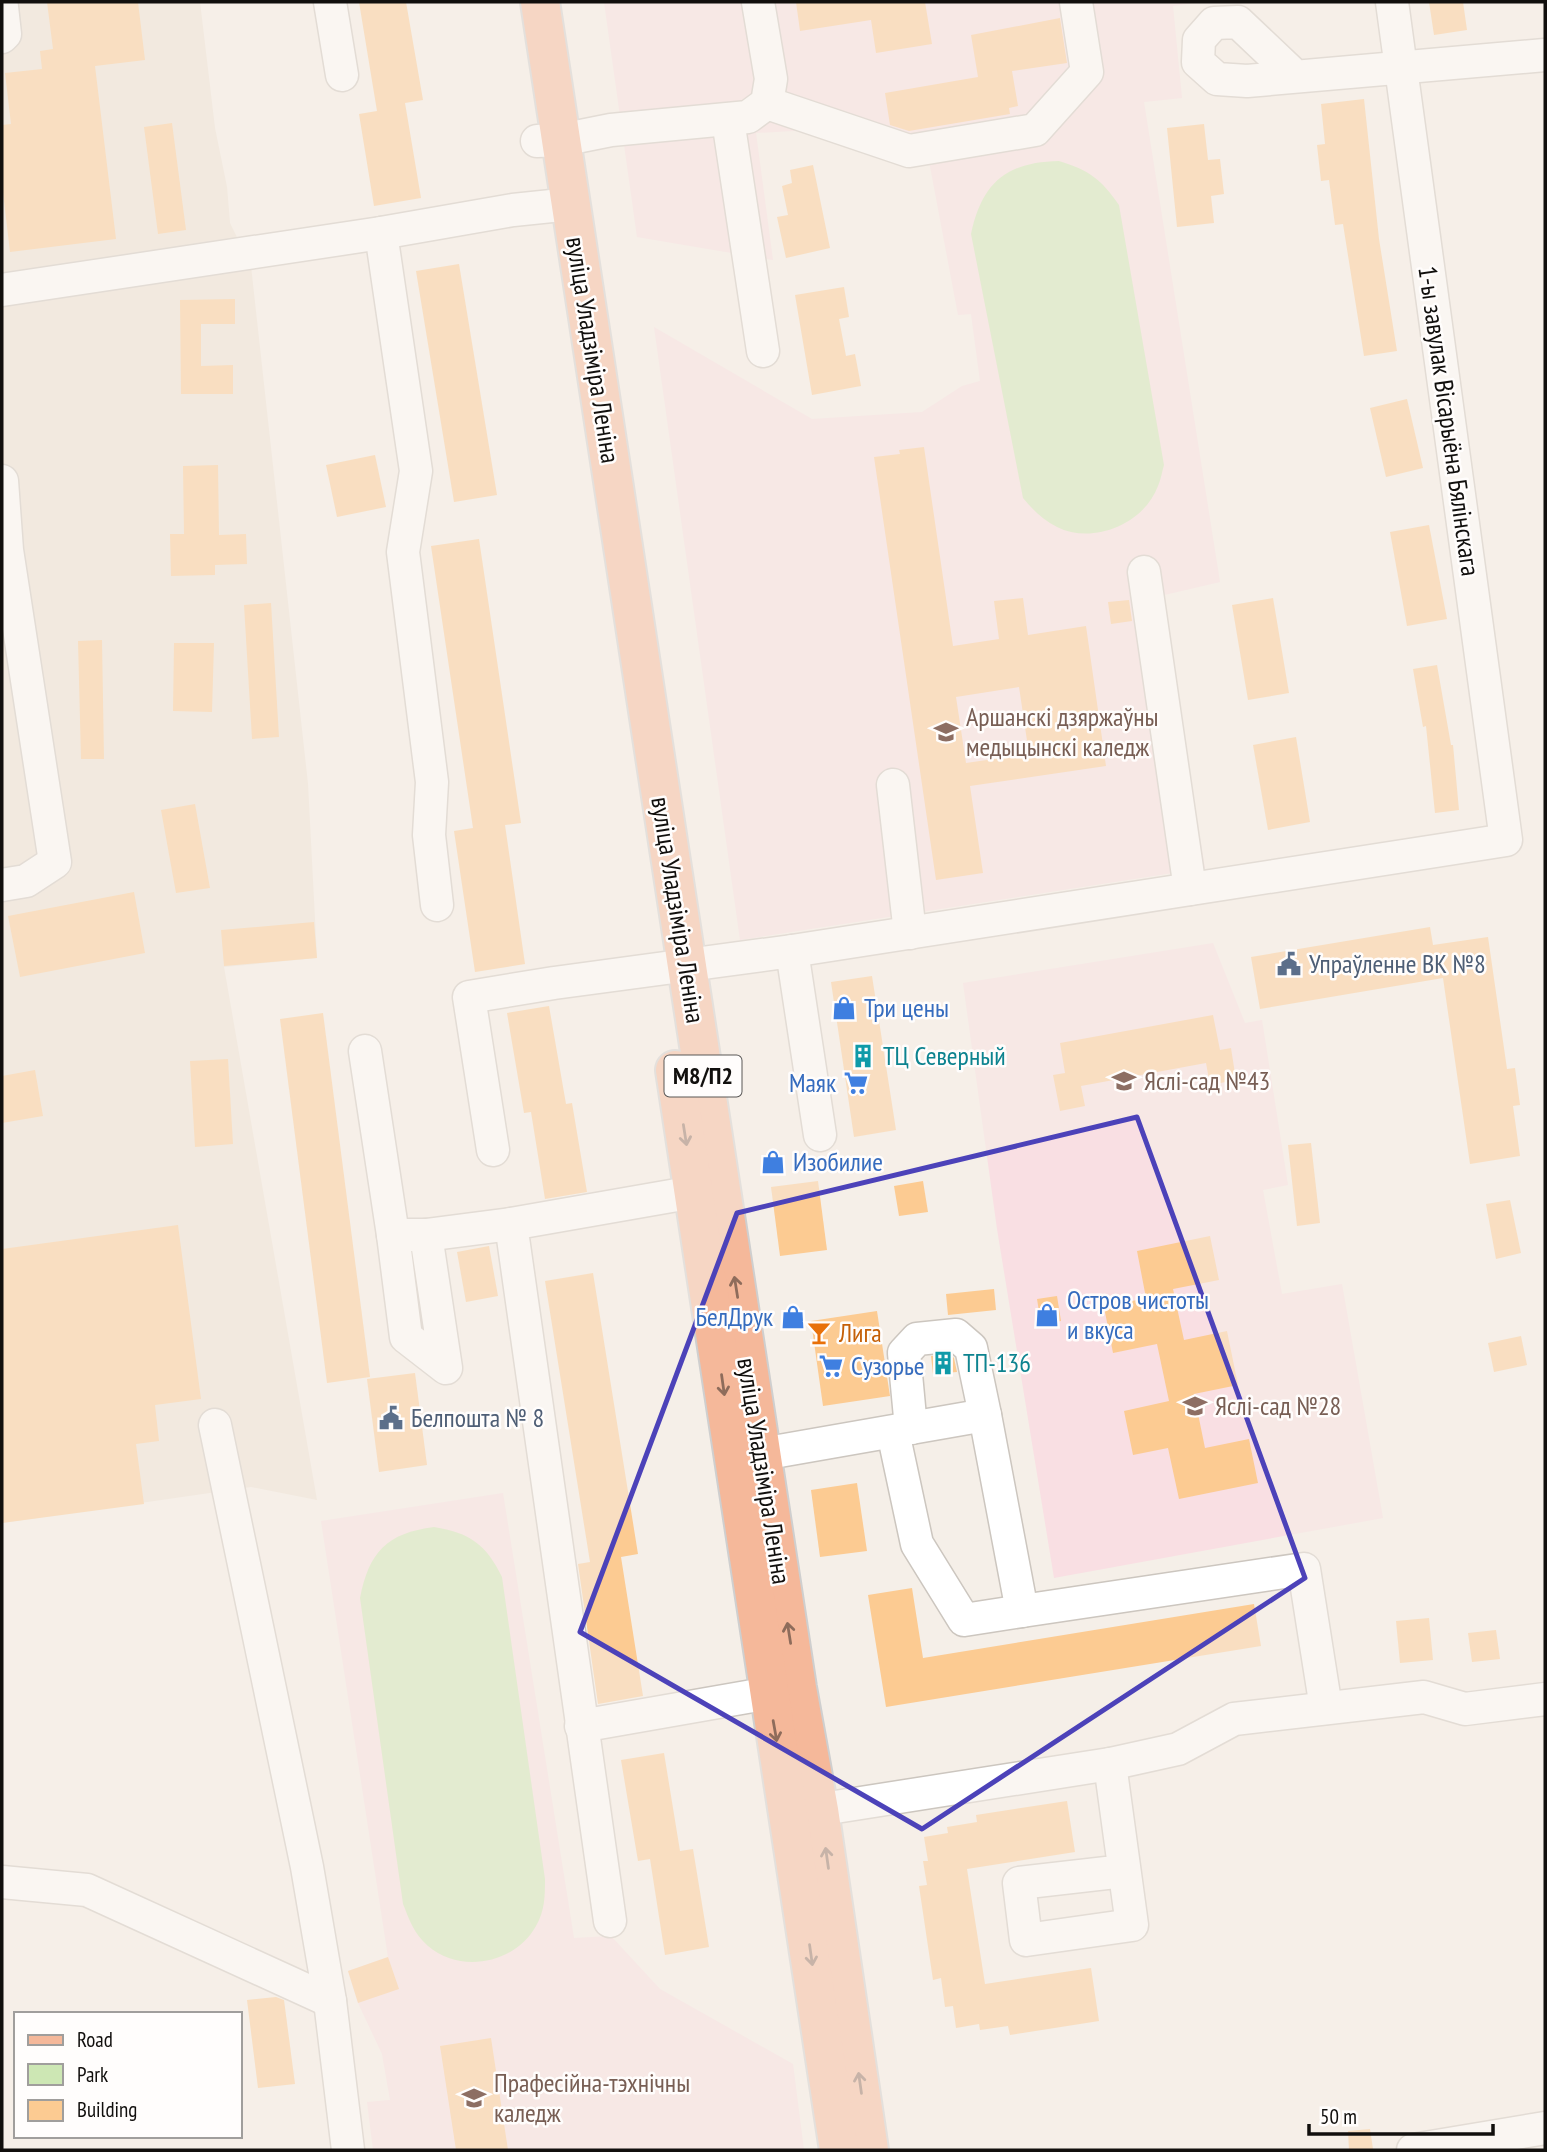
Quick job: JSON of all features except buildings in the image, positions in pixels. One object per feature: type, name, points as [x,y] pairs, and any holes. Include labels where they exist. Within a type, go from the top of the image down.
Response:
[{"type":"main road","name":"вуліца Уладзіміра Леніна","points":[[516,2],[549,141]]},
{"type":"main road","name":"вуліца Уладзіміра Леніна","points":[[540,2],[549,141],[673,968],[762,1454],[783,1691]]},
{"type":"main road","name":"вуліца Уладзіміра Леніна","points":[[673,968],[694,1192],[805,1812],[869,2150]]},
{"type":"main road","name":"вуліца Уладзіміра Леніна","points":[[805,1812],[839,2150]]},
{"type":"street","points":[[330,2],[342,75]]},
{"type":"street","points":[[549,141],[611,130],[748,117],[767,103],[771,79],[758,2]]},
{"type":"street","points":[[767,103],[909,151],[1035,130],[1087,72],[1076,2]]},
{"type":"street","name":"1-ы завулак Вісарыёна Бялінскага","points":[[1189,889],[1506,840],[1392,2]]},
{"type":"street","points":[[2,8],[5,34],[2,37]]},
{"type":"street","points":[[1295,76],[1545,55]]},
{"type":"street","points":[[728,120],[763,351]]},
{"type":"street","points":[[2,290],[558,205]]},
{"type":"street","points":[[381,233],[416,471],[403,552],[432,782],[429,835],[437,905]]},
{"type":"street","points":[[2,481],[7,550],[55,862],[26,881],[2,885]]},
{"type":"street","points":[[493,1150],[470,997],[792,951],[1189,889],[1144,572]]},
{"type":"street","points":[[893,785],[910,933]]},
{"type":"street","points":[[792,951],[820,1135]]},
{"type":"street","points":[[365,1051],[406,1337],[446,1367],[426,1235]]},
{"type":"street","points":[[393,1235],[426,1235],[511,1224],[694,1192]]},
{"type":"street","points":[[511,1224],[610,1921]]},
{"type":"street","points":[[1022,1611],[971,1348],[956,1335],[916,1339],[904,1353],[902,1430],[917,1544],[964,1620],[1304,1569],[1326,1708]]},
{"type":"street","points":[[762,1454],[985,1415]]},
{"type":"street","points":[[215,1425],[307,1867],[330,2001],[348,2150]]},
{"type":"street","points":[[581,1726],[783,1691]]},
{"type":"street","points":[[805,1812],[1110,1764],[1178,1749],[1234,1719],[1424,1697],[1465,1709],[1545,1699]]},
{"type":"street","points":[[1110,1764],[1124,1871]]},
{"type":"street","points":[[2,1882],[87,1890],[330,2001]]},
{"type":"street","points":[[1413,2150],[1545,2128]]},
{"type":"highlighted area","points":[[1137,1117],[1305,1578],[922,1829],[580,1632],[737,1213]]},
{"type":"shaded area","points":[[2,2],[200,2],[230,223],[251,266],[308,784],[317,958],[224,967],[317,1500],[251,1487],[2,1523]]},
{"type":"shaded area","name":"Аршанскі дзяржаўны медыцынскі каледж","points":[[604,2],[1202,2],[1173,6],[1182,98],[1144,102],[1220,582],[1160,596],[1205,868],[740,940],[654,327],[812,419],[922,412],[962,386],[980,381],[971,314],[958,315],[929,161],[829,129],[756,133],[773,260],[637,237]]},
{"type":"shaded area","name":"Яслі-сад №28","points":[[1213,943],[1245,1023],[1262,1020],[1288,1185],[1263,1190],[1282,1294],[1342,1284],[1383,1518],[1054,1578],[997,1229],[963,983]]},
{"type":"shaded area","points":[[503,1493],[574,1938],[611,1936],[660,1989],[793,2064],[804,2150],[373,2150],[367,2102],[390,2100],[382,2054],[358,2003],[348,1971],[388,1957],[321,1521]]},
{"type":"green space","points":[[1059,161],[1094,177],[1119,205],[1164,465],[1158,486],[1141,511],[1116,528],[1086,534],[1057,527],[1038,514],[1023,498],[971,234],[982,201],[999,179],[1024,166]]},
{"type":"green space","points":[[434,1527],[458,1533],[476,1542],[490,1556],[502,1577],[545,1879],[543,1909],[527,1939],[515,1949],[486,1961],[455,1960],[441,1955],[423,1941],[403,1904],[360,1598],[369,1568],[383,1548],[404,1534]]},
{"type":"place","name":"Аршанскі дзяржаўны медыцынскі каледж","points":[[946,732]]},
{"type":"place","name":"Упраўленне ВК №8","points":[[1289,964]]},
{"type":"place","name":"Три цены","points":[[844,1008]]},
{"type":"place","name":"ТЦ Северный","points":[[863,1056]]},
{"type":"place","name":"Яслі-сад №43","points":[[1124,1081]]},
{"type":"place","name":"Маяк","points":[[856,1083]]},
{"type":"place","name":"Изобилие","points":[[773,1162]]},
{"type":"place","name":"Остров чистоты и вкуса","points":[[1047,1315]]},
{"type":"place","name":"БелДрук","points":[[793,1317]]},
{"type":"place","name":"Лига","points":[[819,1333]]},
{"type":"place","name":"ТП-136","points":[[943,1363]]},
{"type":"place","name":"Сузорье","points":[[831,1366]]},
{"type":"place","name":"Яслі-сад №28","points":[[1195,1406]]},
{"type":"place","name":"Белпошта № 8","points":[[391,1418]]},
{"type":"place","name":"Прафесійна-тэхнічны каледж","points":[[474,2098]]}]
